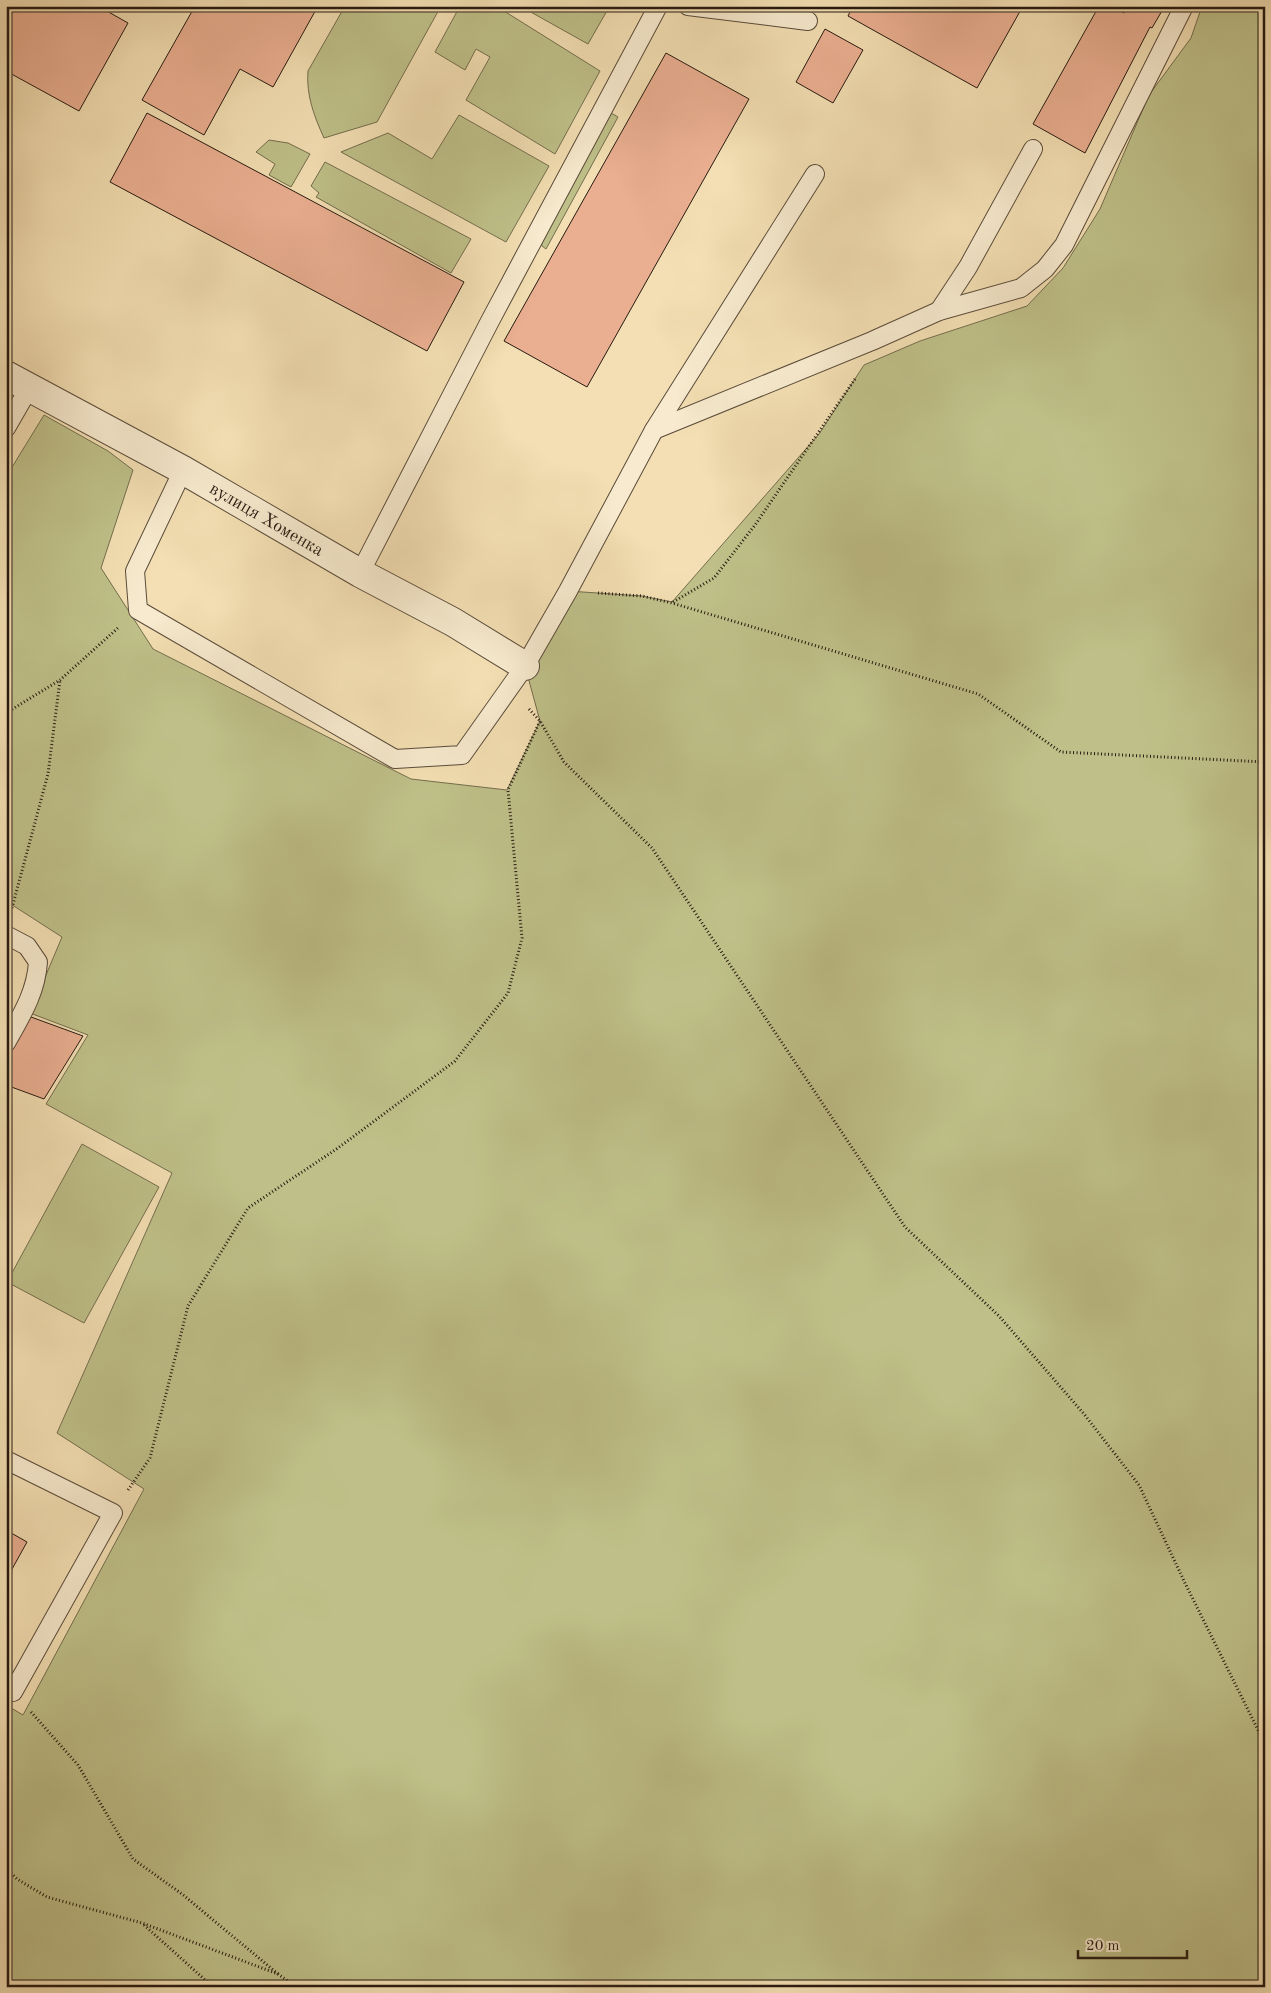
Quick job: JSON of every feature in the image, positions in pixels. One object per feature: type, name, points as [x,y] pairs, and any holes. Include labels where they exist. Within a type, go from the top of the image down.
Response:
[{"type":"street","name":"вулиця Хоменка","points":[[18,381],[182,470],[360,573],[453,622],[517,677]]},
{"type":"lane","points":[[360,573],[490,321],[658,6]]},
{"type":"lane","points":[[688,6],[808,21]]},
{"type":"lane","points":[[654,430],[865,344],[939,311],[1021,288],[1045,269],[1064,245],[1184,6]]},
{"type":"lane","points":[[939,311],[968,266],[1033,149]]},
{"type":"lane","points":[[182,470],[135,572],[138,610],[395,759],[462,755],[517,677],[568,591],[654,430],[815,174]]},
{"type":"lane","points":[[6,428],[18,381]]},
{"type":"lane","points":[[6,935],[27,946],[38,962],[37,980],[31,997],[6,1043]]},
{"type":"lane","points":[[6,1460],[113,1512],[10,1690]]},
{"type":"path","points":[[672,603],[714,578],[755,525],[864,365],[865,344]]},
{"type":"path","points":[[568,591],[642,596],[672,603],[978,694],[1061,752],[1265,762]]},
{"type":"path","points":[[6,713],[60,680],[138,610]]},
{"type":"path","points":[[517,677],[564,762],[652,848],[905,1227],[999,1316],[1084,1414],[1140,1485],[1184,1581],[1265,1744]]},
{"type":"path","points":[[12,909],[48,774],[60,680]]},
{"type":"path","points":[[113,1512],[150,1458],[188,1306],[248,1208],[338,1148],[455,1061],[508,992],[522,938],[508,790],[540,721]]},
{"type":"path","points":[[10,1690],[78,1765],[133,1859],[182,1894],[296,1987]]},
{"type":"path","points":[[6,1868],[17,1879],[47,1897],[142,1923],[278,1974]]},
{"type":"path","points":[[142,1923],[213,1987]]},
{"type":"green space","points":[[345,6],[441,6],[377,122],[324,138],[312,105],[308,88],[308,71]]},
{"type":"green space","points":[[460,6],[496,6],[600,71],[555,154],[466,100],[490,57],[476,49],[465,70],[435,52]]},
{"type":"green space","points":[[520,6],[602,6],[608,9],[588,44]]},
{"type":"green space","points":[[1202,6],[1265,6],[1265,1987],[6,1987],[6,1705],[23,1715],[144,1489],[57,1433],[172,1173],[46,1104],[88,1035],[30,1013],[62,937],[6,901],[6,477],[44,415],[108,451],[133,470],[101,568],[153,649],[411,779],[507,790],[540,721],[525,666],[568,591],[642,596],[672,602],[819,434],[864,365],[920,341],[1027,306],[1063,268],[1100,209],[1149,95],[1191,38]]},
{"type":"green space","points":[[611,113],[618,117],[546,249],[542,246],[541,240]]},
{"type":"green space","points":[[459,115],[549,166],[506,242],[341,152],[388,133],[432,159]]},
{"type":"green space","points":[[269,140],[288,143],[310,154],[291,187],[269,175],[275,164],[256,152]]},
{"type":"green space","points":[[325,162],[471,239],[451,273],[316,197],[319,193],[311,186]]},
{"type":"green space","points":[[82,1144],[159,1187],[84,1323],[7,1282]]},
{"type":"building","points":[[6,6],[98,6],[128,23],[79,111],[6,71]]},
{"type":"building","points":[[195,6],[318,6],[273,87],[240,69],[204,135],[142,100]]},
{"type":"building","points":[[853,6],[1023,6],[977,88],[848,16]]},
{"type":"building","points":[[1099,6],[1112,6],[1124,13],[1128,6],[1159,6],[1163,9],[1152,28],[1150,27],[1085,153],[1033,124]]},
{"type":"building","points":[[825,29],[863,50],[833,103],[796,82]]},
{"type":"building","points":[[666,53],[749,99],[587,387],[504,341]]},
{"type":"building","points":[[147,113],[464,282],[427,351],[110,182]]},
{"type":"building","points":[[31,1017],[83,1036],[44,1099],[6,1085],[6,1059]]},
{"type":"building","points":[[6,1530],[27,1542],[6,1580]]}]
